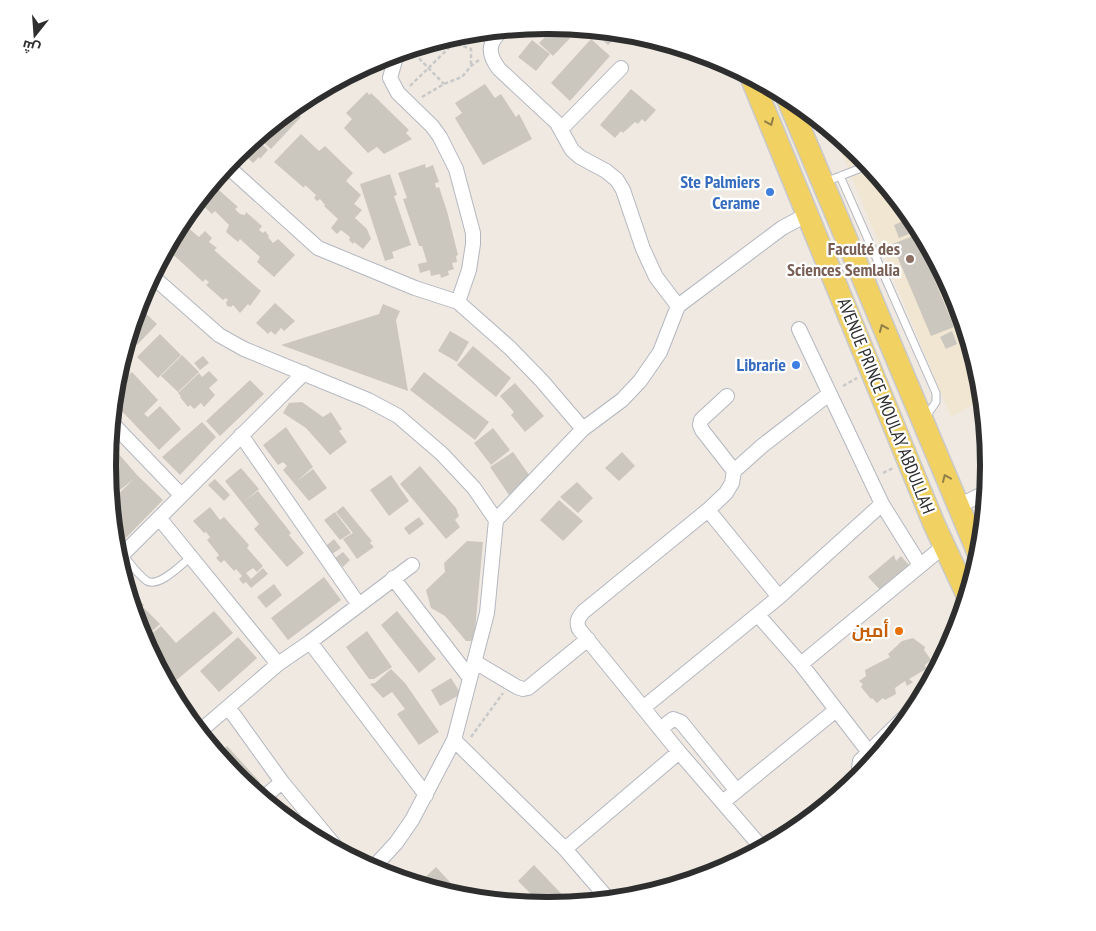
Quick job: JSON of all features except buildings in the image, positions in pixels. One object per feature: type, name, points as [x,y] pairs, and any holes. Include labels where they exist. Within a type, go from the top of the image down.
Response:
[{"type":"main road","name":"AVENUE PRINCE MOULAY ABDULLAH","points":[[756,88],[944,546],[963,585]]},
{"type":"main road","name":"AVENUE PRINCE MOULAY ABDULLAH","points":[[795,112],[832,180],[922,422],[973,541]]},
{"type":"street","points":[[496,37],[490,52],[492,60],[499,69],[558,123],[572,150],[617,180],[623,190],[642,249],[656,277],[678,306]]},
{"type":"street","points":[[394,63],[390,78],[405,100],[432,126],[440,137],[456,169],[473,233],[469,270],[458,302]]},
{"type":"street","points":[[561,129],[621,68]]},
{"type":"street","points":[[233,171],[318,248],[415,288],[458,302],[516,354],[542,381],[583,430]]},
{"type":"street","points":[[378,862],[396,843],[412,820],[458,744],[470,678],[487,613],[496,520],[583,430],[622,400],[640,381],[660,352],[678,306],[782,228],[808,214]]},
{"type":"street","points":[[158,281],[219,335],[244,348],[368,400],[398,416],[442,454],[474,488],[496,520]]},
{"type":"street","points":[[799,329],[882,504],[920,566]]},
{"type":"street","points":[[125,552],[304,373]]},
{"type":"street","points":[[757,843],[679,752],[577,625],[578,619],[583,612],[708,510],[726,493],[732,483],[734,470],[829,394]]},
{"type":"street","points":[[727,396],[701,420],[700,425],[734,470]]},
{"type":"street","points":[[118,429],[181,495]]},
{"type":"street","points":[[241,435],[359,605]]},
{"type":"street","points":[[957,506],[979,498]]},
{"type":"street","points":[[643,708],[780,597],[882,504]]},
{"type":"street","points":[[708,510],[780,597]]},
{"type":"street","points":[[160,519],[278,664]]},
{"type":"street","points":[[801,664],[944,546]]},
{"type":"street","points":[[204,727],[278,664],[412,565]]},
{"type":"street","points":[[393,578],[470,678]]},
{"type":"street","points":[[758,615],[801,664],[868,751]]},
{"type":"street","points":[[475,662],[510,684],[523,689],[528,688],[588,639]]},
{"type":"street","points":[[310,642],[426,795]]},
{"type":"street","points":[[228,707],[282,782],[326,835]]},
{"type":"street","points":[[723,802],[836,710]]},
{"type":"street","points":[[660,729],[673,720],[681,722],[737,791]]},
{"type":"street","points":[[860,764],[868,751],[886,734]]},
{"type":"street","points":[[458,744],[565,849],[604,894]]},
{"type":"street","points":[[565,849],[679,752]]},
{"type":"street","points":[[267,794],[282,782]]},
{"type":"lane","points":[[832,180],[861,169]]},
{"type":"lane","points":[[128,564],[147,581],[154,583],[160,581],[191,557]]},
{"type":"path","points":[[405,100],[428,68],[452,44]]},
{"type":"path","points":[[456,44],[471,49],[471,66]]},
{"type":"path","points":[[405,100],[462,77],[471,66],[490,52]]},
{"type":"path","points":[[416,55],[444,84]]},
{"type":"path","points":[[458,744],[510,684]]},
{"type":"shaded area","name":"Faculté des Sciences Semlalia","points":[[839,147],[873,181],[891,203],[922,250],[947,300],[965,354],[975,404],[951,417]]},
{"type":"place","name":"Ste Palmiers Cerame","points":[[770,192]]},
{"type":"place","name":"Faculté des Sciences Semlalia","points":[[910,259]]},
{"type":"place","name":"Librarie","points":[[796,365]]},
{"type":"place","name":"أمين","points":[[899,631]]}]
